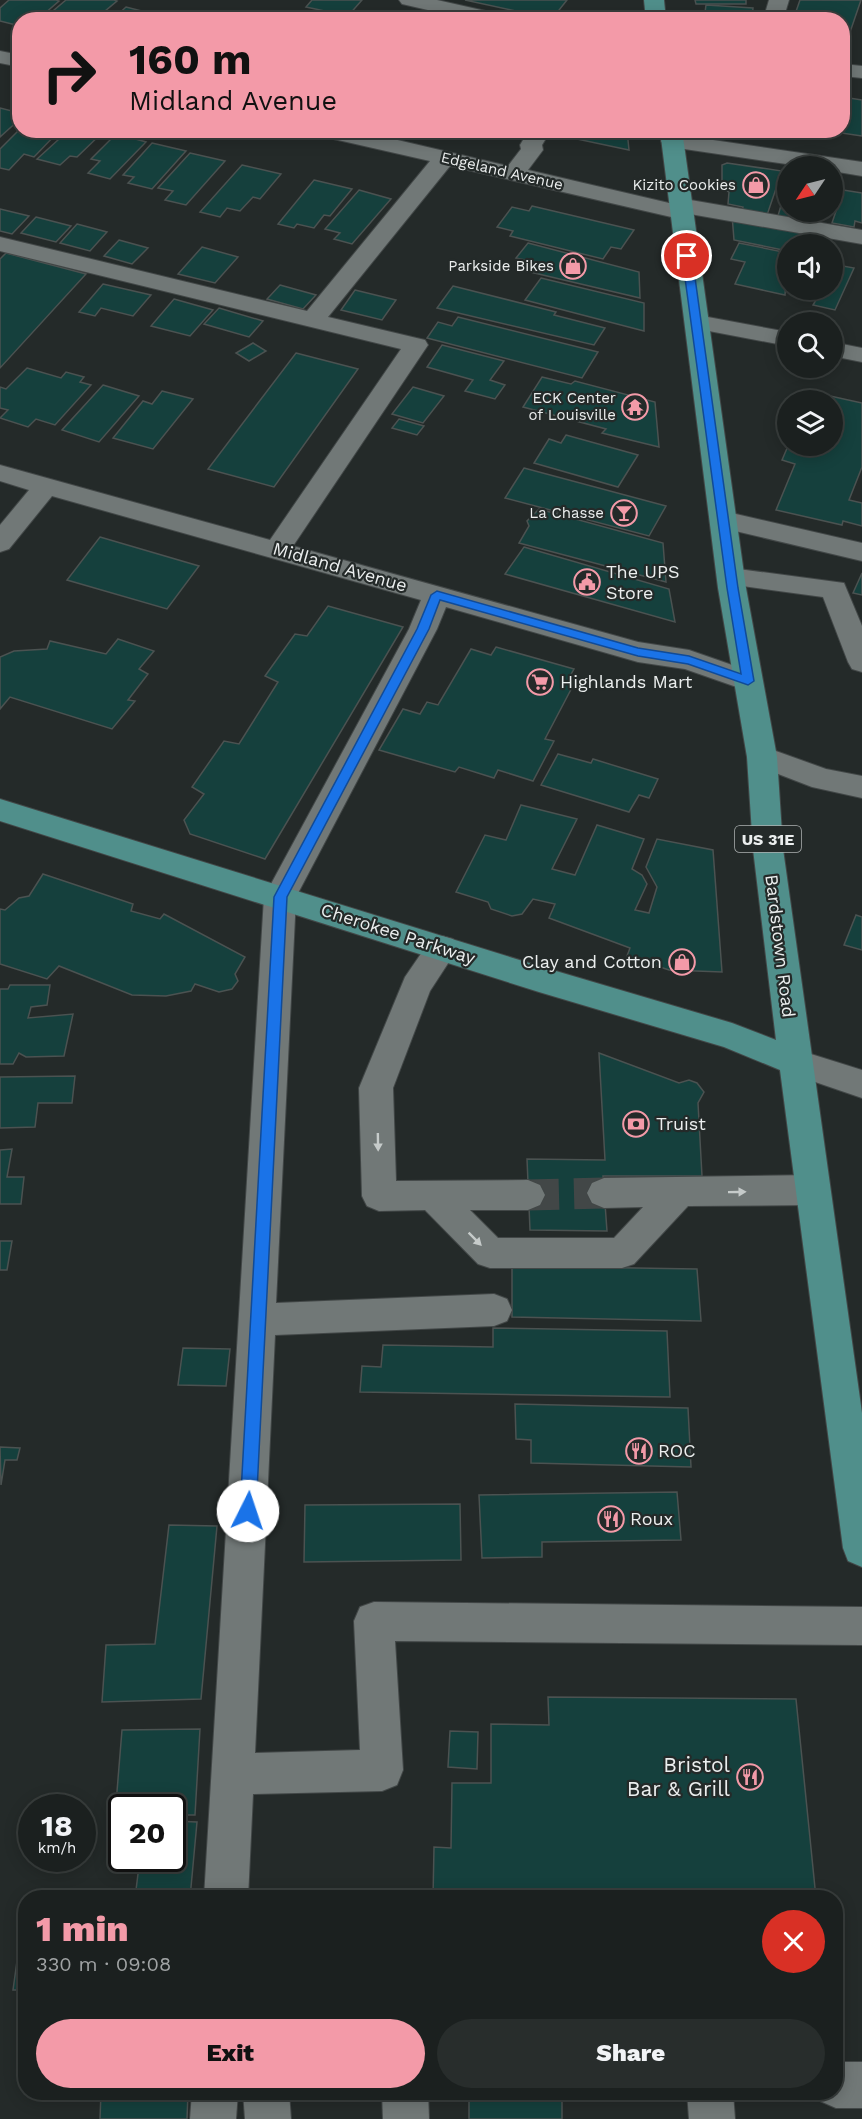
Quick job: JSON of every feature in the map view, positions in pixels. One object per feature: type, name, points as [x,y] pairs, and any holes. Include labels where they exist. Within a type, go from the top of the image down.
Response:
[{"type":"main road","name":"Bardstown Road","points":[[672,138],[731,577],[762,757],[768,849],[862,1548]]},
{"type":"main road","name":"Cherokee Parkway","points":[[0,810],[732,1036],[795,1062]]},
{"type":"street","points":[[409,0],[464,12]]},
{"type":"street","name":"Edgeland Avenue","points":[[358,138],[513,174],[680,208],[862,237]]},
{"type":"street","points":[[513,174],[536,140],[542,148],[550,138]]},
{"type":"street","points":[[684,138],[862,169]]},
{"type":"street","points":[[313,320],[444,158]]},
{"type":"street","points":[[0,244],[416,345],[277,550]]},
{"type":"street","points":[[697,322],[777,337]]},
{"type":"street","points":[[843,351],[862,355]]},
{"type":"street","name":"Midland Avenue","points":[[0,473],[638,652],[689,660],[748,681]]},
{"type":"street","points":[[0,543],[47,485]]},
{"type":"street","points":[[723,520],[862,552]]},
{"type":"street","points":[[731,577],[834,589],[862,662]]},
{"type":"street","points":[[226,1890],[259,1320],[280,897],[423,629],[437,595]]},
{"type":"street","points":[[762,757],[822,779],[862,787]]},
{"type":"street","points":[[442,948],[416,986],[376,1088],[379,1196],[528,1194]]},
{"type":"street","points":[[795,1062],[862,1084]]},
{"type":"street","points":[[604,1193],[813,1190]]},
{"type":"street","points":[[434,1197],[490,1253],[622,1253],[679,1193]]},
{"type":"street","points":[[259,1320],[494,1310]]},
{"type":"street","points":[[233,1774],[382,1770],[374,1621],[862,1626]]},
{"type":"street","points":[[843,2085],[862,2085]]},
{"type":"street","points":[[267,2100],[268,2119]]},
{"type":"street","points":[[405,2100],[406,2119]]},
{"type":"street","points":[[711,2100],[712,2119]]},
{"type":"building","points":[[9,0],[59,1],[46,12],[12,12],[12,24],[0,21],[0,8]]},
{"type":"building","points":[[66,0],[117,1],[104,12],[53,11]]},
{"type":"building","points":[[312,0],[362,0],[352,12],[329,12],[306,7]]},
{"type":"building","points":[[465,0],[567,0],[558,12],[520,12]]},
{"type":"building","points":[[695,0],[746,0],[746,4],[696,4]]},
{"type":"building","points":[[800,0],[861,0],[850,32],[850,12],[796,12]]},
{"type":"building","points":[[706,5],[753,8],[753,12],[705,12]]},
{"type":"building","points":[[126,7],[145,12],[121,12]]},
{"type":"building","points":[[850,98],[862,100],[862,136],[850,134]]},
{"type":"building","points":[[0,108],[12,111],[12,126],[0,137]]},
{"type":"building","points":[[12,137],[52,138],[34,157],[24,154],[9,170],[0,168],[0,149]]},
{"type":"building","points":[[60,138],[97,138],[77,157],[70,156],[60,165],[37,159]]},
{"type":"building","points":[[112,138],[132,138],[146,142],[110,179],[88,173],[100,161],[91,159]]},
{"type":"building","points":[[572,138],[628,138],[629,150]]},
{"type":"building","points":[[152,143],[186,151],[152,189],[128,183],[134,177],[123,175]]},
{"type":"building","points":[[190,153],[225,161],[186,205],[165,200],[173,191],[158,188]]},
{"type":"building","points":[[727,163],[777,170],[777,186],[766,218],[742,213],[743,207],[728,204],[729,192],[722,188],[722,165]]},
{"type":"building","points":[[242,165],[281,174],[260,199],[253,197],[240,211],[227,208],[220,217],[200,212]]},
{"type":"building","points":[[314,180],[352,189],[330,216],[324,215],[314,228],[297,224],[294,228],[278,224]]},
{"type":"building","points":[[359,190],[391,199],[352,244],[334,239],[340,233],[325,229]]},
{"type":"building","points":[[843,190],[862,193],[862,223],[855,221],[854,227],[832,223],[843,222]]},
{"type":"building","points":[[532,206],[634,230],[621,249],[611,247],[603,259],[510,236],[513,231],[497,227],[512,207],[529,211]]},
{"type":"building","points":[[0,209],[29,216],[12,234],[0,231]]},
{"type":"building","points":[[732,215],[822,232],[821,234],[777,234],[777,249],[734,240]]},
{"type":"building","points":[[36,217],[71,226],[56,242],[21,233]]},
{"type":"building","points":[[77,224],[107,232],[90,251],[60,243]]},
{"type":"building","points":[[119,240],[148,248],[132,264],[104,256]]},
{"type":"building","name":"Parkside Bikes","points":[[528,243],[639,272],[640,298],[526,271],[534,262],[516,258]]},
{"type":"building","points":[[739,243],[777,251],[777,293],[735,284],[745,262],[731,259]]},
{"type":"building","points":[[202,247],[238,257],[215,283],[178,274]]},
{"type":"building","points":[[6,253],[86,274],[0,368],[0,259]]},
{"type":"building","points":[[843,266],[854,268],[843,292]]},
{"type":"building","points":[[541,278],[644,303],[644,331],[525,300]]},
{"type":"building","points":[[103,284],[151,295],[133,316],[101,308],[95,316],[79,312]]},
{"type":"building","points":[[280,285],[316,295],[303,309],[267,299]]},
{"type":"building","points":[[453,286],[556,312],[554,315],[605,328],[594,345],[437,308]]},
{"type":"building","points":[[355,290],[396,300],[382,320],[341,310]]},
{"type":"building","points":[[174,299],[213,310],[190,336],[151,326]]},
{"type":"building","points":[[816,300],[840,300],[835,310],[813,305]]},
{"type":"building","points":[[219,308],[263,321],[249,337],[204,324]]},
{"type":"building","points":[[458,317],[598,352],[582,378],[427,338],[438,322],[452,326]]},
{"type":"building","points":[[253,343],[266,351],[249,361],[236,353]]},
{"type":"building","points":[[442,345],[504,361],[490,380],[505,385],[495,399],[465,391],[473,380],[427,367]]},
{"type":"building","points":[[296,353],[358,369],[274,487],[208,469]]},
{"type":"building","points":[[27,368],[61,378],[66,372],[84,377],[80,382],[91,385],[55,425],[36,419],[28,427],[0,418],[8,410],[0,408],[0,387],[6,389]]},
{"type":"building","points":[[542,377],[571,384],[575,381],[655,402],[659,447],[602,433],[606,429],[523,407]]},
{"type":"building","points":[[103,385],[139,396],[99,442],[62,430]]},
{"type":"building","points":[[413,387],[444,396],[423,423],[392,414]]},
{"type":"building","points":[[162,391],[193,399],[153,449],[113,438],[143,401],[152,404]]},
{"type":"building","points":[[843,399],[862,403],[862,467],[849,500],[862,503],[862,526],[843,521],[842,525],[776,510],[795,464],[782,460],[784,456],[843,456]]},
{"type":"building","points":[[399,419],[424,426],[417,435],[392,428]]},
{"type":"building","points":[[566,435],[638,455],[618,487],[534,463],[549,439],[561,443]]},
{"type":"building","points":[[524,468],[666,506],[649,536],[505,498]]},
{"type":"building","points":[[539,509],[663,543],[666,582],[519,543],[529,526],[527,521]]},
{"type":"building","points":[[100,537],[199,566],[167,609],[67,580]]},
{"type":"building","name":"The UPS Store","points":[[524,547],[669,589],[675,622],[505,574]]},
{"type":"building","points":[[862,573],[862,595],[853,593]]},
{"type":"building","points":[[328,606],[403,627],[265,859],[190,834],[184,820],[204,794],[192,787],[224,741],[239,744],[278,682],[265,676],[295,634],[307,636]]},
{"type":"building","points":[[118,639],[154,651],[139,669],[148,674],[128,700],[135,701],[112,729],[10,697],[0,709],[0,657],[14,651],[47,649],[50,641],[106,654]]},
{"type":"building","points":[[496,647],[574,669],[570,676],[577,678],[545,739],[554,741],[533,781],[498,770],[494,778],[459,767],[455,772],[379,750],[403,709],[420,714],[427,702],[438,705],[471,649],[491,655]]},
{"type":"building","points":[[558,754],[591,763],[593,759],[658,779],[649,798],[639,795],[629,812],[541,785]]},
{"type":"building","points":[[521,805],[577,819],[552,869],[575,875],[597,825],[644,839],[632,869],[642,875],[647,884],[635,910],[649,913],[657,887],[646,867],[657,839],[713,850],[722,972],[669,970],[627,956],[630,948],[549,918],[555,904],[533,899],[522,914],[512,916],[491,909],[488,902],[456,892],[485,835],[506,840]]},
{"type":"building","points":[[43,874],[133,904],[131,911],[160,919],[164,914],[245,957],[235,974],[238,981],[232,989],[219,992],[195,984],[191,991],[166,996],[132,995],[59,966],[47,979],[0,964],[0,909],[5,910],[19,898],[29,896]]},
{"type":"building","points":[[856,915],[862,917],[862,950],[844,945]]},
{"type":"building","points":[[10,985],[50,985],[47,1005],[31,1007],[28,1018],[73,1014],[64,1056],[26,1057],[19,1053],[13,1064],[0,1064],[0,989],[8,989]]},
{"type":"building","points":[[599,1053],[679,1083],[689,1080],[697,1083],[704,1092],[698,1103],[702,1176],[603,1176],[607,1231],[530,1230],[527,1159],[605,1160]]},
{"type":"building","points":[[75,1076],[72,1103],[38,1103],[35,1127],[0,1128],[0,1077]]},
{"type":"building","points":[[12,1149],[7,1177],[24,1177],[21,1204],[0,1204],[0,1150]]},
{"type":"building","points":[[0,1241],[12,1241],[7,1270],[0,1270]]},
{"type":"building","points":[[512,1266],[697,1269],[701,1321],[512,1317]]},
{"type":"building","points":[[493,1328],[667,1331],[670,1397],[360,1392],[362,1366],[381,1367],[383,1345],[493,1347]]},
{"type":"building","points":[[183,1348],[230,1349],[226,1386],[178,1385]]},
{"type":"building","points":[[515,1404],[688,1408],[691,1467],[531,1463],[531,1440],[516,1439]]},
{"type":"building","points":[[0,1447],[20,1448],[17,1460],[5,1460],[1,1485]]},
{"type":"building","points":[[677,1492],[681,1540],[542,1542],[542,1557],[482,1558],[479,1495]]},
{"type":"building","points":[[460,1504],[461,1560],[304,1562],[305,1505]]},
{"type":"building","points":[[169,1525],[217,1526],[201,1699],[102,1702],[106,1645],[155,1644]]},
{"type":"building","points":[[548,1697],[796,1699],[815,1890],[433,1890],[434,1847],[451,1848],[452,1783],[491,1783],[491,1724],[549,1725]]},
{"type":"building","points":[[200,1729],[195,1815],[186,1815],[186,1794],[117,1794],[122,1730]]},
{"type":"building","points":[[450,1731],[478,1732],[477,1769],[448,1767]]},
{"type":"building","points":[[186,1822],[197,1822],[191,1890],[136,1890],[138,1872],[186,1872]]},
{"type":"building","points":[[18,1954],[18,1990],[13,1990]]},
{"type":"building","points":[[101,2100],[188,2100],[187,2119],[100,2119]]},
{"type":"building","points":[[469,2100],[562,2100],[562,2119],[469,2119]]},
{"type":"tunnel","points":[[528,1195],[604,1193]]},
{"type":"place","name":"Kizito Cookies","points":[[756,185]]},
{"type":"place","name":"Parkside Bikes","points":[[573,266]]},
{"type":"place","name":"ECK Center of Louisville","points":[[635,407]]},
{"type":"place","name":"La Chasse","points":[[624,513]]},
{"type":"place","name":"The UPS Store","points":[[587,582]]},
{"type":"place","name":"Highlands Mart","points":[[540,682]]},
{"type":"place","name":"Clay and Cotton","points":[[682,962]]},
{"type":"place","name":"Truist","points":[[636,1124]]},
{"type":"place","name":"ROC","points":[[639,1451]]},
{"type":"place","name":"Roux","points":[[611,1519]]},
{"type":"place","name":"Bristol Bar & Grill","points":[[750,1777]]},
{"type":"route","points":[[248,1511],[280,897],[423,629],[437,595],[638,652],[689,660],[748,681],[732,588],[687,256]]}]
